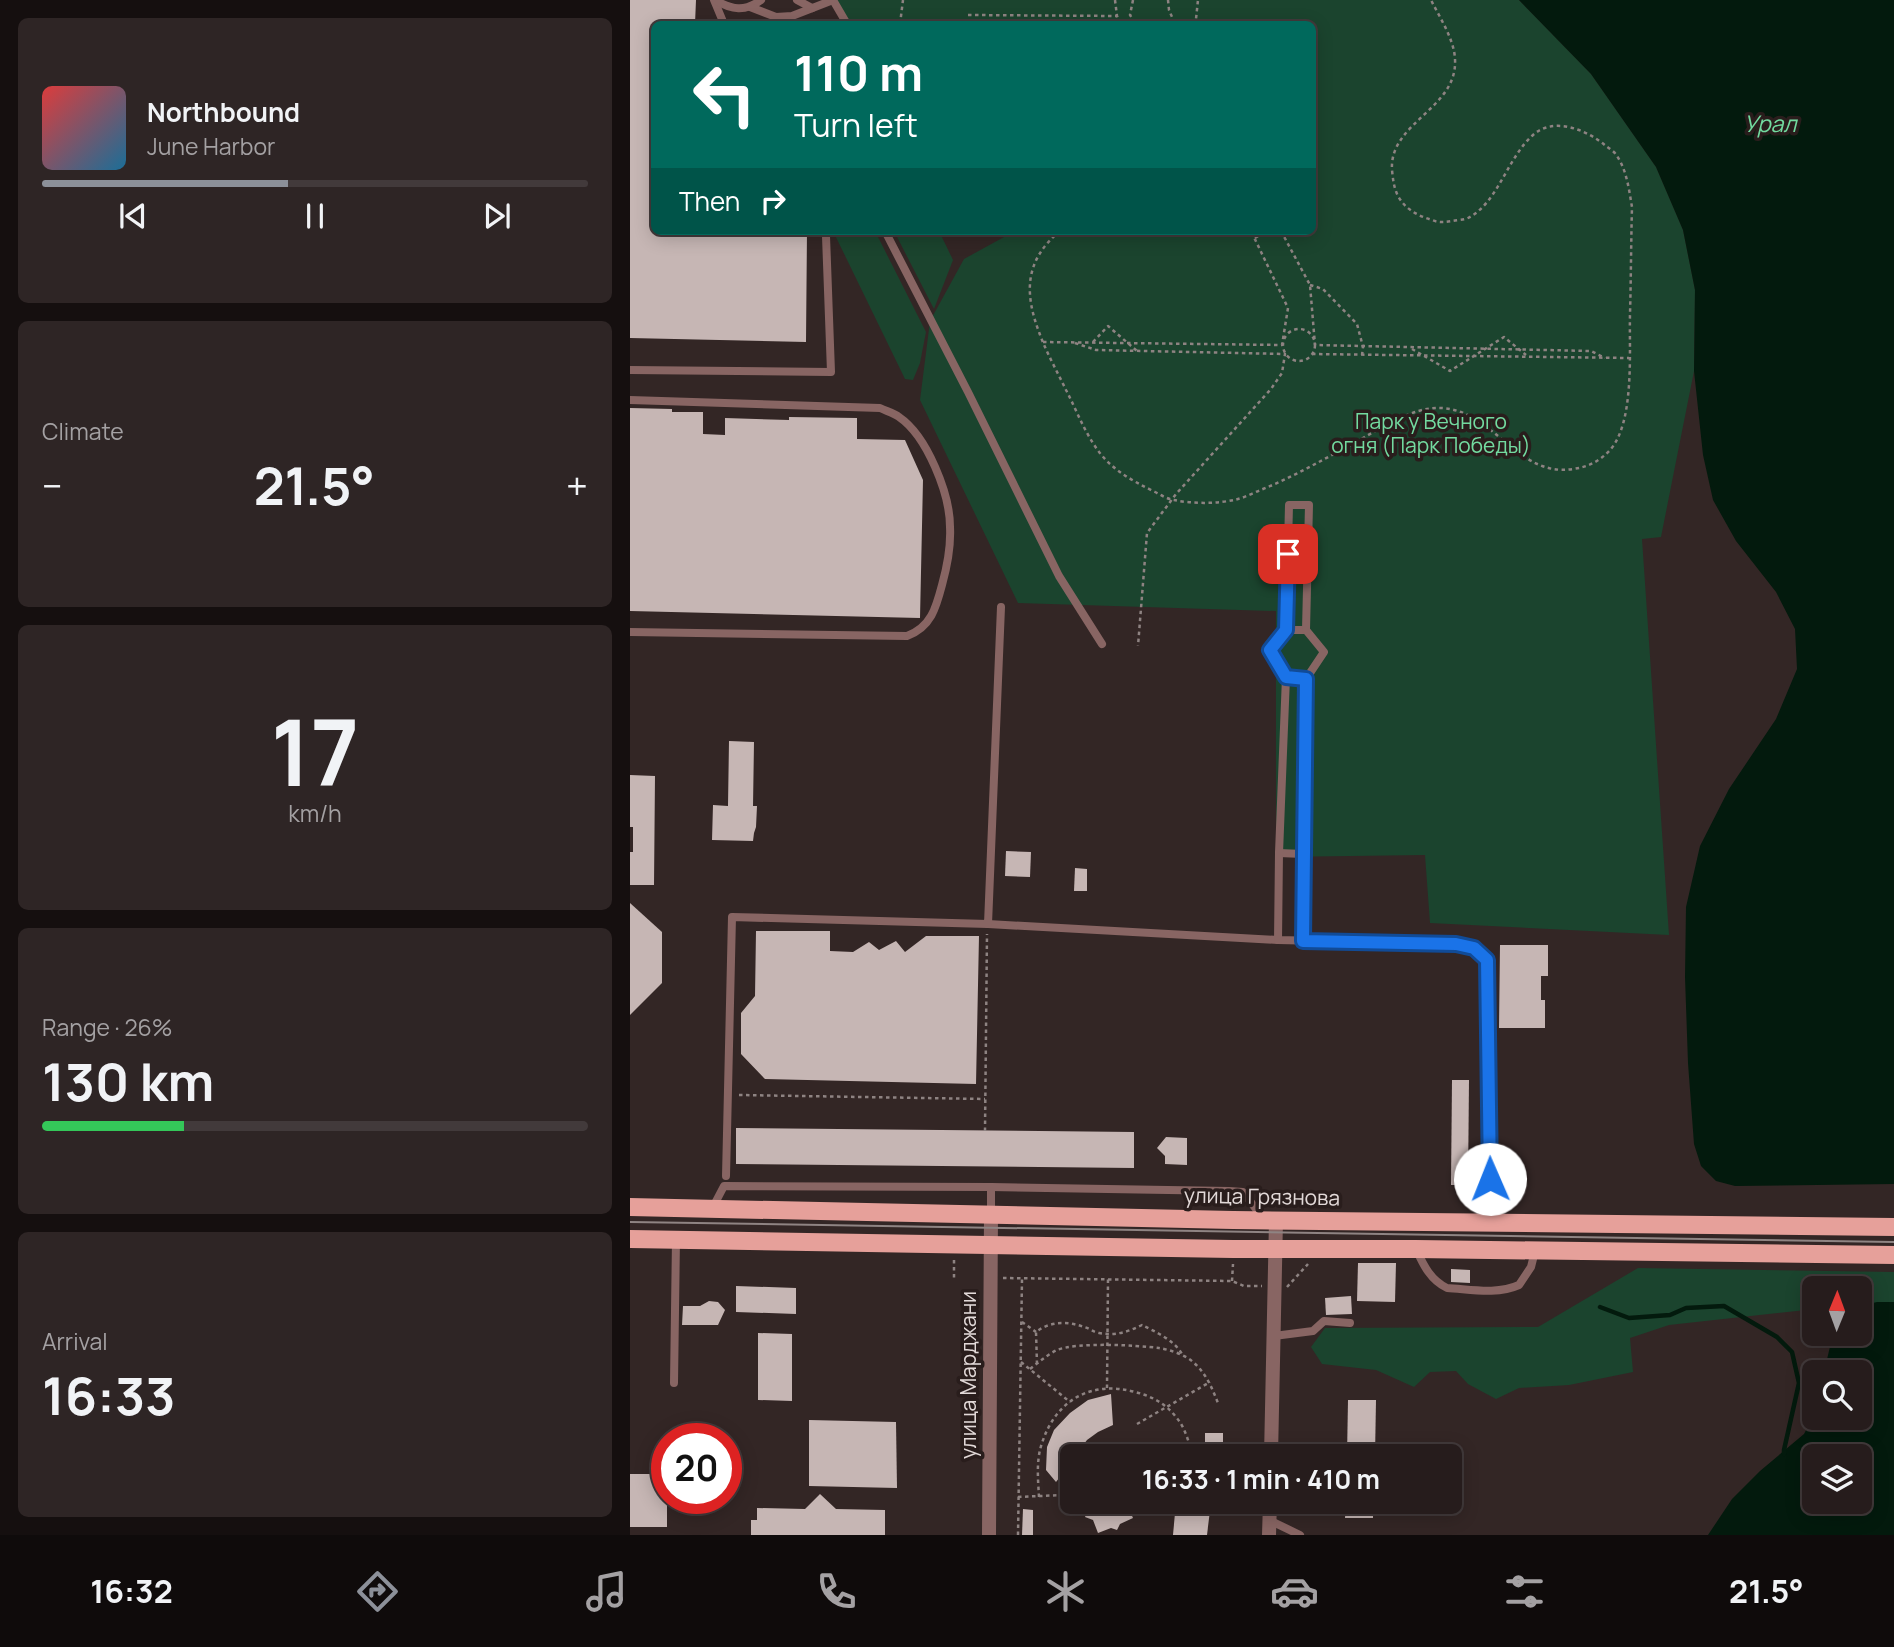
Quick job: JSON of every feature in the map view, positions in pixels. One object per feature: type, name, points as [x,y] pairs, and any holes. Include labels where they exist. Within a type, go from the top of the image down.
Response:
[{"type":"main road","name":"улица Грязнова","points":[[630,1207],[1270,1220],[1894,1227]]},
{"type":"main road","points":[[630,1239],[1276,1250],[1416,1249],[1894,1255]]},
{"type":"street","name":"улица Марджани","points":[[989,1535],[991,1215]]},
{"type":"street","points":[[1270,1220],[1276,1250],[1271,1444]]},
{"type":"lane","points":[[715,0],[736,9],[750,7],[761,0]]},
{"type":"lane","points":[[715,0],[723,21]]},
{"type":"lane","points":[[797,0],[812,8]]},
{"type":"lane","points":[[750,7],[792,20],[833,0],[845,21]]},
{"type":"lane","points":[[630,370],[831,372],[826,235]]},
{"type":"lane","points":[[887,235],[1059,576],[1102,645]]},
{"type":"lane","points":[[630,400],[880,408],[900,417],[920,439],[937,468],[951,525],[944,577],[937,604],[927,624],[908,636],[630,632]]},
{"type":"lane","points":[[1278,940],[1286,677],[1270,650],[1286,630],[1289,505],[1309,505],[1306,629],[1324,652],[1306,679],[1303,941]]},
{"type":"lane","points":[[988,924],[1001,607]]},
{"type":"lane","points":[[1286,630],[1306,629]]},
{"type":"lane","points":[[1286,677],[1306,679]]},
{"type":"lane","points":[[1279,853],[1303,854]]},
{"type":"lane","points":[[726,1176],[732,917],[988,924],[1303,941],[1456,944],[1474,948],[1487,960],[1490,1222]]},
{"type":"lane","points":[[712,1210],[724,1186],[991,1187],[1243,1192],[1270,1220]]},
{"type":"lane","points":[[991,1187],[991,1215]]},
{"type":"lane","points":[[674,1383],[676,1239]]},
{"type":"lane","points":[[1416,1249],[1423,1265],[1442,1286],[1481,1290],[1519,1285],[1531,1267],[1535,1251]]},
{"type":"lane","points":[[1274,1336],[1313,1331],[1324,1321],[1350,1323]]},
{"type":"lane","points":[[1269,1527],[1300,1535]]},
{"type":"path","points":[[900,21],[903,0]]},
{"type":"path","points":[[1115,0],[1116,16],[1119,21]]},
{"type":"path","points":[[1133,0],[1130,15],[1134,21]]},
{"type":"path","points":[[1168,0],[1174,21]]},
{"type":"path","points":[[1193,21],[1198,0]]},
{"type":"path","points":[[1056,235],[1039,254],[1031,273],[1031,311],[1043,342],[1093,443],[1107,461],[1125,477],[1172,500],[1218,502],[1238,499],[1288,478],[1408,414],[1439,407],[1457,410],[1475,419],[1525,458],[1540,466],[1565,470],[1586,467],[1604,456],[1613,447],[1621,432],[1628,393],[1632,207],[1627,179],[1617,155],[1593,135],[1573,127],[1552,127],[1536,132],[1517,154],[1489,201],[1467,219],[1438,223],[1417,216],[1399,198],[1393,182],[1392,165],[1394,152],[1406,131],[1432,109],[1446,91],[1452,76],[1455,59],[1449,37],[1431,0]]},
{"type":"path","points":[[968,15],[1116,16]]},
{"type":"path","points":[[1138,646],[1147,533],[1172,500],[1271,389],[1282,373],[1285,354],[1282,345],[1288,308],[1253,235]]},
{"type":"path","points":[[1255,238],[1260,235]]},
{"type":"path","points":[[1074,343],[1096,350],[1285,354],[1296,361],[1305,360],[1312,354],[1315,345],[1310,285],[1283,235]]},
{"type":"path","points":[[1310,285],[1323,289],[1357,324],[1363,347],[1362,355]]},
{"type":"path","points":[[1092,343],[1108,326],[1137,351]]},
{"type":"path","points":[[1282,345],[1285,336],[1298,329],[1312,335],[1315,345]]},
{"type":"path","points":[[1409,347],[1450,371],[1504,337],[1528,356]]},
{"type":"path","points":[[1043,342],[1282,345]]},
{"type":"path","points":[[1315,345],[1591,351],[1605,358]]},
{"type":"path","points":[[1312,354],[1629,358]]},
{"type":"path","points":[[985,1130],[988,924]]},
{"type":"path","points":[[729,1095],[985,1099]]},
{"type":"path","points":[[954,1252],[954,1278]]},
{"type":"path","points":[[1232,1281],[1233,1259]]},
{"type":"path","points":[[1000,1278],[1232,1281],[1244,1286],[1265,1286]]},
{"type":"path","points":[[1018,1535],[1022,1278]]},
{"type":"path","points":[[1107,1388],[1108,1279]]},
{"type":"path","points":[[1021,1322],[1036,1332]]},
{"type":"path","points":[[1036,1332],[1055,1323],[1076,1324],[1099,1333],[1123,1334],[1142,1325],[1180,1348],[1183,1356]]},
{"type":"path","points":[[1036,1332],[1037,1364]]},
{"type":"path","points":[[1030,1369],[1057,1350],[1070,1347],[1158,1348],[1194,1362],[1210,1382],[1218,1403]]},
{"type":"path","points":[[1021,1362],[1070,1402]]},
{"type":"path","points":[[1137,1424],[1210,1382]]},
{"type":"path","points":[[1039,1497],[1038,1465],[1041,1444],[1051,1425],[1070,1402],[1086,1392],[1107,1388],[1124,1389],[1158,1401],[1178,1419],[1189,1444]]},
{"type":"path","points":[[1018,1497],[1060,1495]]},
{"type":"green space","name":"Парк у Вечного огня (Парк Победы)","points":[[833,0],[1519,0],[1591,74],[1656,167],[1683,230],[1695,290],[1694,371],[1661,537],[1642,539],[1669,935],[1430,923],[1425,855],[1276,857],[1276,611],[1018,603],[920,400],[930,321],[964,259],[1008,235],[1316,235],[1316,21],[844,21]]},
{"type":"green space","points":[[835,235],[877,235],[926,332],[920,363],[913,380],[905,379]]},
{"type":"green space","points":[[896,235],[941,235],[953,260],[934,309]]},
{"type":"green space","points":[[1638,1268],[1894,1272],[1894,1302],[1872,1303],[1872,1276],[1802,1276],[1802,1310],[1669,1325],[1630,1338],[1633,1372],[1569,1385],[1519,1388],[1496,1399],[1468,1384],[1456,1371],[1430,1372],[1414,1387],[1376,1370],[1322,1364],[1311,1347],[1325,1328],[1538,1327]]},
{"type":"water","name":"Урал","points":[[1519,0],[1894,0],[1894,1184],[1735,1186],[1716,1181],[1701,1166],[1694,1144],[1685,977],[1686,907],[1700,846],[1729,789],[1776,719],[1797,669],[1795,629],[1776,592],[1736,541],[1713,500],[1703,455],[1694,371],[1695,290],[1683,230],[1656,167],[1591,74]]},
{"type":"water","points":[[1894,1302],[1894,1535],[1708,1535],[1732,1499],[1806,1430],[1872,1430],[1872,1360],[1827,1360],[1830,1346],[1872,1346],[1872,1303]]},
{"type":"building","points":[[630,0],[696,0],[695,21],[651,21],[651,235],[807,235],[806,342],[630,338]]},
{"type":"building","points":[[630,408],[703,412],[703,434],[725,435],[725,418],[857,418],[857,439],[905,440],[923,480],[920,618],[630,611]]},
{"type":"building","points":[[729,741],[754,742],[753,806],[757,806],[753,841],[712,840],[713,805],[728,806]]},
{"type":"building","points":[[630,775],[655,776],[654,885],[630,885],[633,827],[630,827]]},
{"type":"building","points":[[1006,851],[1031,852],[1030,877],[1005,876]]},
{"type":"building","points":[[1075,868],[1087,869],[1087,891],[1074,891]]},
{"type":"building","points":[[630,903],[662,932],[662,983],[630,1015]]},
{"type":"building","points":[[756,931],[830,931],[830,951],[853,952],[869,942],[879,950],[896,941],[905,952],[926,936],[979,936],[976,1084],[765,1079],[741,1054],[741,1013],[755,996]]},
{"type":"building","points":[[1500,945],[1548,945],[1548,976],[1541,976],[1541,1000],[1545,1000],[1545,1028],[1499,1028]]},
{"type":"building","points":[[1452,1080],[1469,1080],[1468,1185],[1451,1185]]},
{"type":"building","points":[[736,1128],[1134,1132],[1134,1168],[736,1164]]},
{"type":"building","points":[[1166,1137],[1187,1138],[1187,1165],[1165,1164],[1165,1156],[1157,1148]]},
{"type":"building","points":[[1358,1263],[1396,1263],[1395,1302],[1357,1301]]},
{"type":"building","points":[[1451,1269],[1470,1270],[1470,1283],[1451,1282]]},
{"type":"building","points":[[736,1286],[796,1288],[796,1314],[736,1312]]},
{"type":"building","points":[[1351,1296],[1352,1314],[1326,1315],[1325,1298]]},
{"type":"building","points":[[709,1301],[718,1302],[725,1310],[718,1325],[682,1325],[683,1306],[700,1306]]},
{"type":"building","points":[[758,1333],[792,1334],[792,1401],[758,1400]]},
{"type":"building","points":[[1111,1394],[1113,1425],[1098,1432],[1084,1444],[1060,1444],[1060,1477],[1056,1482],[1046,1470],[1047,1447],[1054,1430],[1070,1413],[1088,1400]]},
{"type":"building","points":[[1348,1400],[1376,1400],[1375,1444],[1347,1444]]},
{"type":"building","points":[[809,1420],[896,1422],[897,1488],[809,1486]]},
{"type":"building","points":[[1205,1433],[1223,1433],[1223,1444],[1205,1444]]},
{"type":"building","points":[[630,1474],[651,1474],[651,1514],[667,1514],[667,1527],[630,1527]]},
{"type":"building","points":[[820,1494],[836,1509],[885,1510],[885,1535],[751,1535],[751,1520],[757,1520],[757,1508],[805,1509]]},
{"type":"building","points":[[1023,1509],[1033,1510],[1033,1535],[1022,1535]]},
{"type":"building","points":[[1086,1514],[1131,1514],[1133,1518],[1120,1524],[1117,1530],[1111,1528],[1098,1533],[1093,1520],[1085,1517]]},
{"type":"building","points":[[1175,1514],[1210,1514],[1207,1535],[1173,1535]]},
{"type":"building","points":[[1345,1514],[1373,1514],[1373,1518],[1345,1518]]},
{"type":"waterway","points":[[1600,1307],[1629,1318],[1670,1315],[1686,1308],[1724,1306],[1777,1337],[1792,1352],[1799,1383],[1784,1454]]},
{"type":"tram line","points":[[630,1222],[1894,1242]]},
{"type":"route","points":[[1288,554],[1286,630],[1270,650],[1286,677],[1306,679],[1303,941],[1456,944],[1474,948],[1487,960],[1490,1179]]}]
